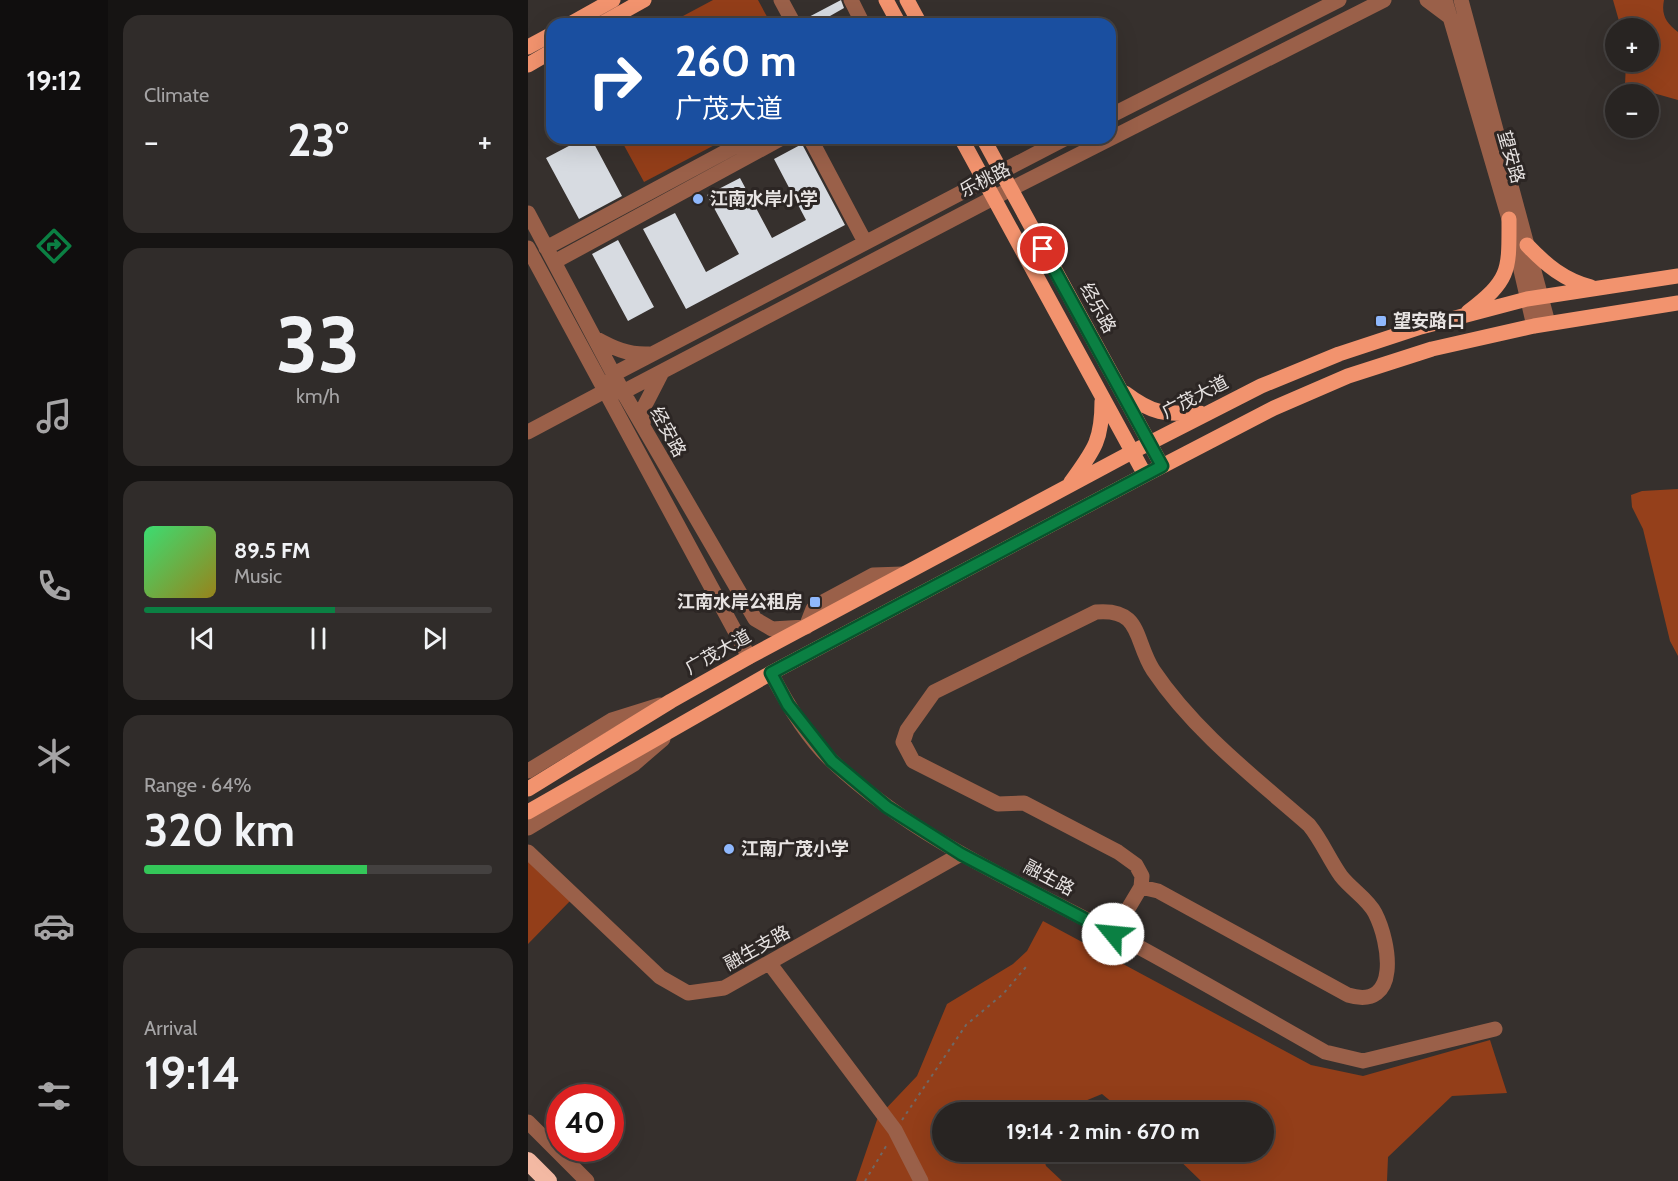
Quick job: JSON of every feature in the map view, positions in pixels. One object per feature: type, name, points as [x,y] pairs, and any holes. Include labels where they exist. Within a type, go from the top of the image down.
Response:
[{"type":"highway","points":[[528,1161],[548,1181]]},
{"type":"main road","points":[[581,18],[613,0]]},
{"type":"main road","points":[[612,18],[644,0]]},
{"type":"main road","points":[[886,0],[896,18]]},
{"type":"main road","points":[[907,0],[917,18]]},
{"type":"main road","points":[[528,47],[546,37]]},
{"type":"main road","points":[[528,65],[546,54]]},
{"type":"main road","points":[[964,144],[1144,475]]},
{"type":"main road","name":"经乐路","points":[[986,144],[1162,466]]},
{"type":"main road","points":[[1464,316],[1496,290],[1504,277],[1509,265],[1509,219]]},
{"type":"main road","points":[[1527,245],[1547,266],[1575,283],[1596,288]]},
{"type":"main road","name":"广茂大道","points":[[528,789],[671,701],[749,657],[1206,412],[1261,386],[1339,354],[1464,316],[1534,298],[1678,276]]},
{"type":"main road","points":[[534,816],[681,722],[1274,408],[1348,376],[1432,349],[1541,324],[1678,303]]},
{"type":"main road","points":[[1119,388],[1145,408],[1170,414],[1206,412]]},
{"type":"main road","points":[[1067,486],[1091,455],[1102,429],[1102,398]]},
{"type":"main road","points":[[987,529],[995,528],[1004,532],[1006,541],[999,552]]},
{"type":"street","points":[[781,0],[791,18]]},
{"type":"street","points":[[851,0],[860,18]]},
{"type":"street","points":[[1116,113],[1339,0]]},
{"type":"street","name":"乐桃路","points":[[1116,136],[1384,0]]},
{"type":"street","points":[[1427,0],[1451,18]]},
{"type":"street","name":"望安路","points":[[1445,0],[1541,324]]},
{"type":"street","name":"望安路","points":[[1461,0],[1527,245],[1534,298]]},
{"type":"street","points":[[546,248],[740,144]]},
{"type":"street","points":[[554,262],[771,144]]},
{"type":"street","points":[[813,144],[866,242]]},
{"type":"street","name":"乐桃路","points":[[614,374],[1054,144]]},
{"type":"street","name":"乐桃路","points":[[623,392],[1100,144]]},
{"type":"street","name":"经安路","points":[[528,213],[623,392],[702,524],[749,612],[763,625],[772,629],[806,627]]},
{"type":"street","name":"经安路","points":[[528,248],[749,657]]},
{"type":"street","points":[[595,338],[634,355],[652,354]]},
{"type":"street","points":[[643,426],[644,407],[662,372]]},
{"type":"street","points":[[605,391],[614,374]]},
{"type":"street","points":[[528,432],[605,391],[623,392]]},
{"type":"street","points":[[1113,934],[1141,887],[1142,876],[1136,865],[1118,852],[1024,803],[998,804],[913,761],[903,742],[907,730],[934,692],[1096,612],[1113,611],[1127,616],[1152,669],[1212,741],[1309,825],[1323,841],[1341,876],[1375,911],[1382,929],[1388,965],[1387,979],[1383,989],[1374,996],[1361,999],[1348,995],[1158,891],[1141,887]]},
{"type":"street","name":"融生路","points":[[771,673],[788,705],[832,761],[887,807],[961,854],[1113,934],[1325,1052],[1364,1061],[1495,1029]]},
{"type":"street","name":"广茂大道","points":[[528,771],[612,720],[671,701]]},
{"type":"street","points":[[529,852],[534,816]]},
{"type":"street","name":"融生支路","points":[[529,852],[660,977],[688,993],[724,988],[961,854]]},
{"type":"street","points":[[770,964],[895,1130],[921,1181]]},
{"type":"street","points":[[528,1122],[587,1181]]},
{"type":"path","points":[[865,1181],[895,1130],[966,1025],[1003,994],[1026,967]]},
{"type":"shaded area","points":[[713,0],[758,0],[768,18],[679,18]]},
{"type":"shaded area","points":[[1613,0],[1664,0],[1665,18],[1678,32],[1678,100],[1659,95],[1659,84],[1625,84],[1626,72],[1659,72],[1659,18],[1618,18]]},
{"type":"shaded area","points":[[623,144],[717,144],[644,182]]},
{"type":"shaded area","points":[[1678,489],[1678,656],[1670,641],[1643,529],[1632,507],[1631,495],[1642,491]]},
{"type":"shaded area","points":[[528,860],[570,901],[528,944]]},
{"type":"shaded area","points":[[1043,921],[1311,1065],[1363,1076],[1490,1040],[1507,1093],[1452,1096],[1388,1157],[1387,1181],[1201,1181],[1181,1162],[1274,1162],[1274,1102],[1112,1102],[1102,1094],[1084,1102],[932,1102],[932,1162],[1045,1162],[1062,1181],[856,1181],[878,1117],[917,1076],[947,1004],[1013,964],[1027,951]]},
{"type":"building","points":[[841,0],[844,8],[826,18],[807,18]]},
{"type":"building","points":[[573,144],[594,144],[622,196],[579,219],[546,158]]},
{"type":"building","points":[[802,144],[845,225],[686,309],[643,229],[675,213],[706,272],[739,254],[707,195],[740,178],[772,238],[806,220],[774,159]]},
{"type":"building","points":[[618,240],[654,307],[628,321],[592,254]]},
{"type":"place","name":"江南水岸小学","points":[[698,199]]},
{"type":"place","name":"望安路口","points":[[1381,321]]},
{"type":"place","name":"江南水岸公租房","points":[[815,602]]},
{"type":"place","name":"江南广茂小学","points":[[729,849]]},
{"type":"route","points":[[1043,249],[1162,466],[771,673],[788,705],[832,761],[887,807],[961,854],[1113,934]]}]
